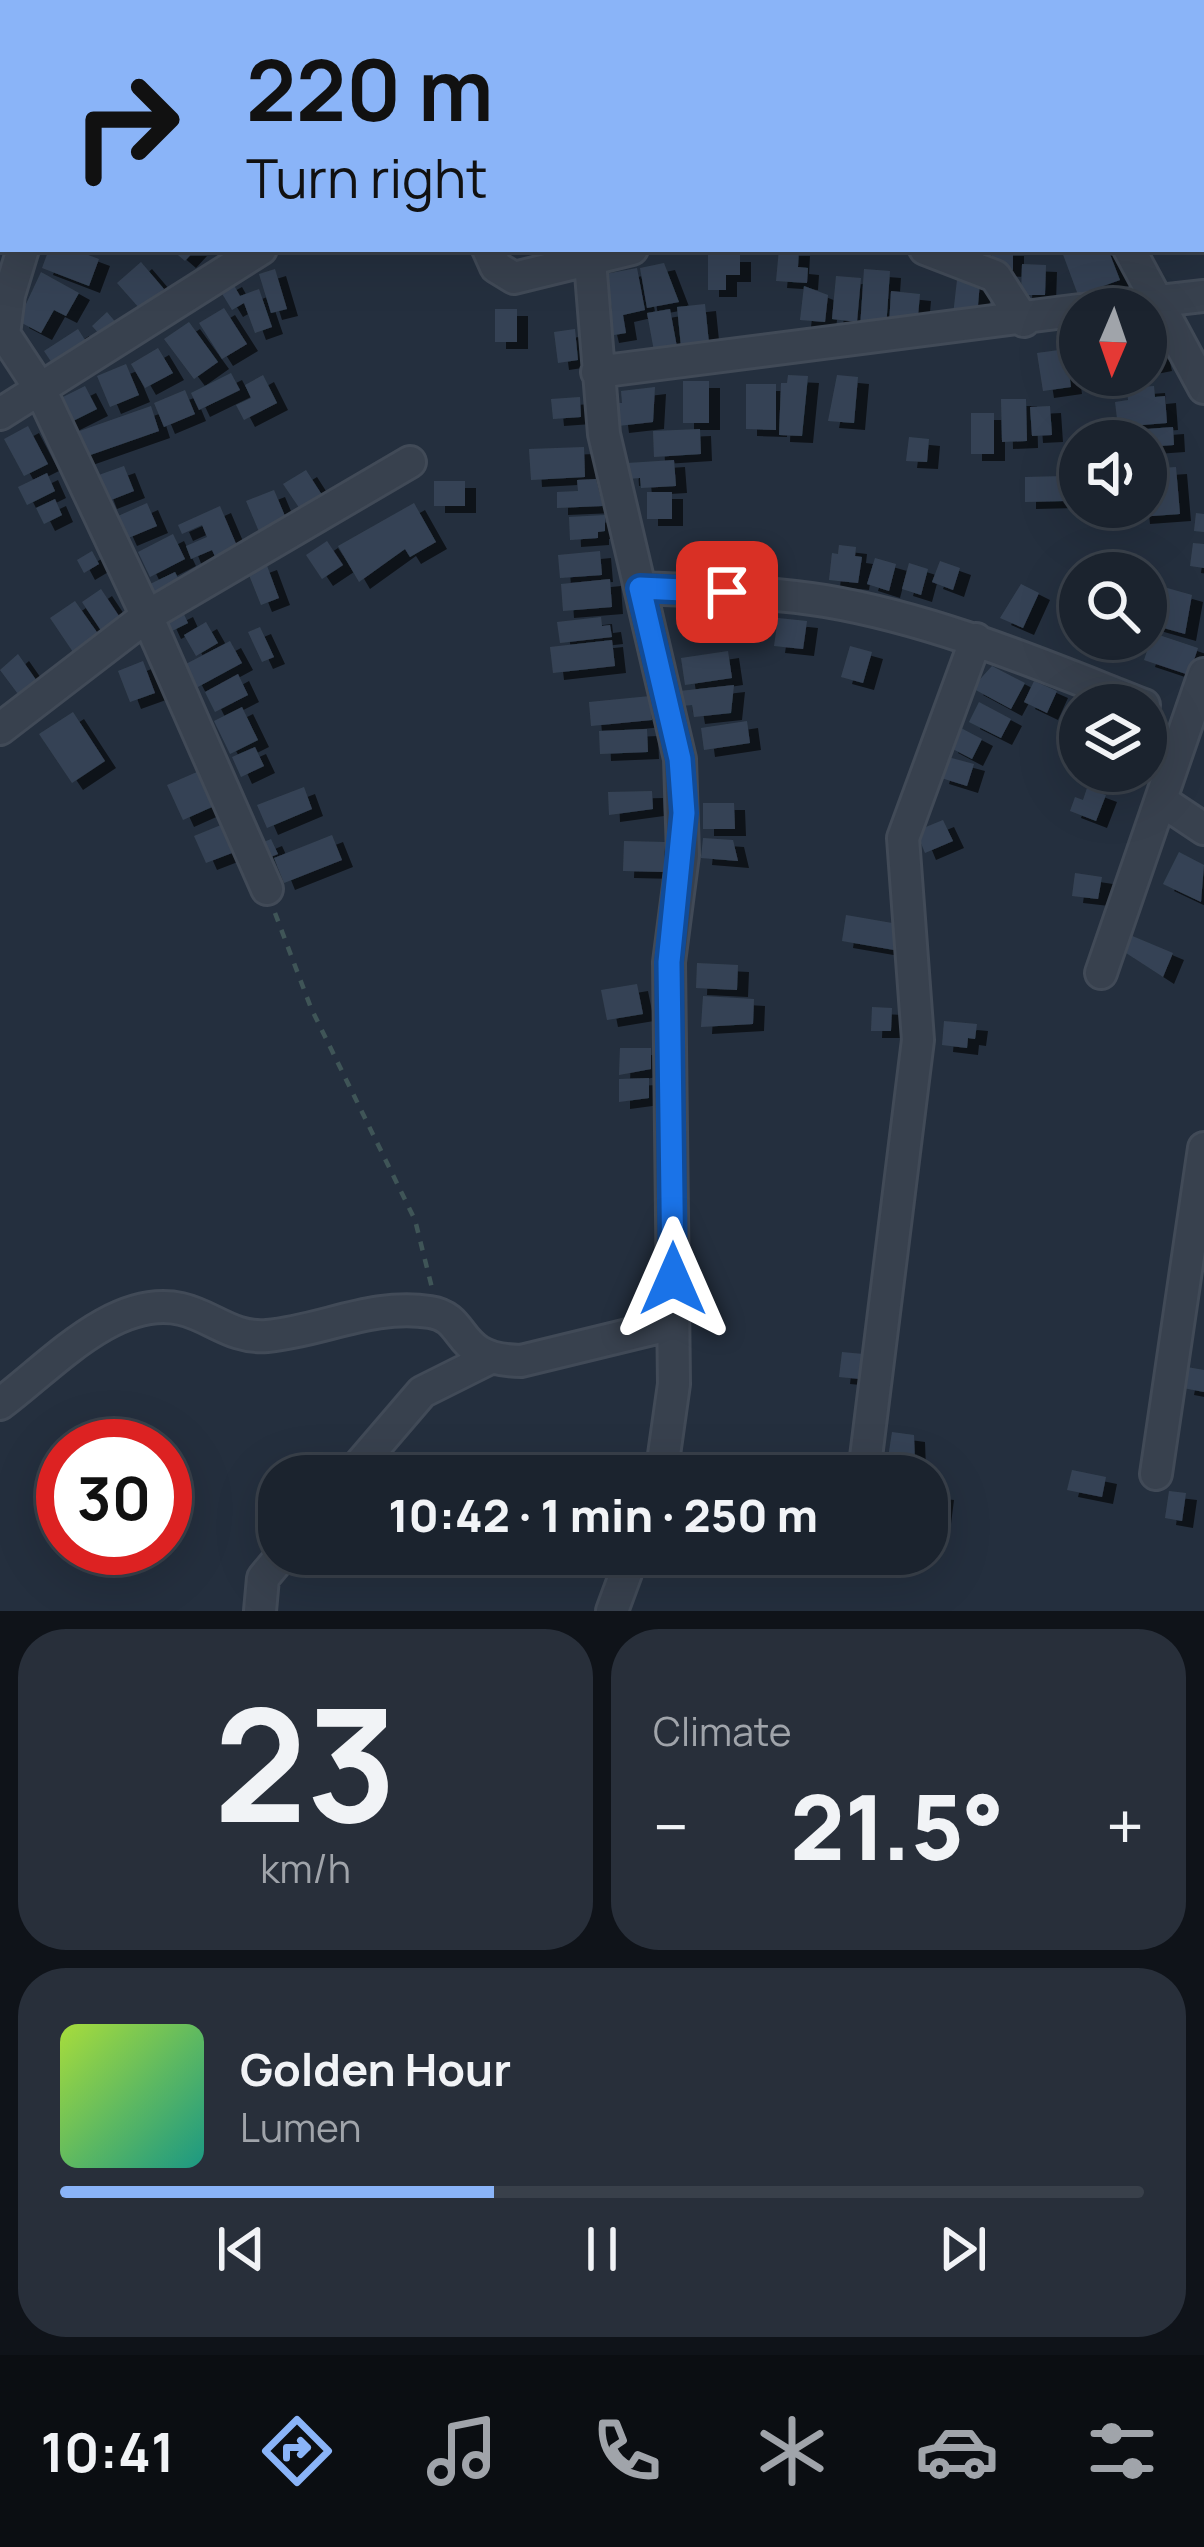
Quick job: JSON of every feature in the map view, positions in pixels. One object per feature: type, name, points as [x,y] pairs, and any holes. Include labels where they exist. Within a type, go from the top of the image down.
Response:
[{"type":"street","points":[[22,252],[2,322],[11,348],[39,387],[147,616],[267,889]]},
{"type":"street","points":[[0,414],[256,252]]},
{"type":"street","points":[[489,252],[496,267],[514,278],[589,256],[597,372],[615,494],[680,759],[684,813],[669,962],[673,1324],[672,1424],[665,1455]]},
{"type":"street","points":[[934,252],[995,276],[1024,321]]},
{"type":"street","points":[[1131,252],[1150,288]]},
{"type":"street","points":[[1167,299],[1204,296]]},
{"type":"street","points":[[597,372],[1059,315]]},
{"type":"street","points":[[1167,319],[1204,388]]},
{"type":"street","points":[[0,729],[147,616],[410,461]]},
{"type":"street","points":[[640,588],[824,601],[976,639],[1091,684]]},
{"type":"street","points":[[866,1455],[918,1040],[902,838],[976,639]]},
{"type":"street","points":[[1101,973],[1204,674]]},
{"type":"street","points":[[1167,714],[1189,723]]},
{"type":"street","points":[[1162,801],[1204,830]]},
{"type":"street","points":[[1156,1474],[1204,1148]]},
{"type":"street","points":[[0,1404],[111,1320],[141,1309],[170,1306],[235,1334],[266,1336],[368,1312],[433,1312],[448,1320],[474,1352],[488,1359],[521,1361],[673,1324]]},
{"type":"street","points":[[368,1455],[422,1392],[488,1359]]},
{"type":"street","points":[[260,1611],[266,1575]]},
{"type":"street","points":[[613,1611],[626,1575]]},
{"type":"path","points":[[267,889],[311,1008],[415,1220],[430,1282],[448,1320]]},
{"type":"building","points":[[48,252],[80,252],[99,259],[89,286],[42,268]]},
{"type":"building","points":[[779,252],[799,252],[798,267],[808,268],[807,283],[776,281]]},
{"type":"building","points":[[992,252],[1013,252],[1013,270],[991,269]]},
{"type":"building","points":[[1062,252],[1109,252],[1120,280],[1098,288],[1075,288]]},
{"type":"building","points":[[708,255],[740,255],[740,275],[726,275],[726,290],[708,290]]},
{"type":"building","points":[[141,262],[164,289],[140,309],[117,283]]},
{"type":"building","points":[[664,263],[679,302],[647,308],[640,268]]},
{"type":"building","points":[[1022,264],[1046,265],[1045,295],[1021,295]]},
{"type":"building","points":[[637,268],[645,310],[623,315],[626,333],[608,336],[602,311],[612,309],[605,274]]},
{"type":"building","points":[[275,269],[287,309],[271,313],[259,274]]},
{"type":"building","points":[[864,269],[890,271],[886,329],[860,328]]},
{"type":"building","points":[[41,272],[79,293],[66,316],[54,310],[41,333],[18,321]]},
{"type":"building","points":[[836,276],[861,278],[857,322],[832,319]]},
{"type":"building","points":[[231,280],[240,296],[259,289],[272,327],[255,333],[244,303],[232,310],[218,287]]},
{"type":"building","points":[[957,280],[980,282],[977,317],[953,315]]},
{"type":"building","points":[[804,286],[828,295],[825,322],[800,320]]},
{"type":"building","points":[[891,291],[920,294],[917,327],[889,325]]},
{"type":"building","points":[[705,304],[709,343],[681,347],[677,307]]},
{"type":"building","points":[[224,308],[247,344],[222,359],[199,323]]},
{"type":"building","points":[[495,309],[517,309],[517,342],[495,342]]},
{"type":"building","points":[[670,309],[677,347],[654,351],[647,313]]},
{"type":"building","points":[[107,312],[118,325],[103,338],[92,326]]},
{"type":"building","points":[[189,322],[218,362],[194,379],[164,339]]},
{"type":"building","points":[[78,329],[90,348],[56,369],[44,351]]},
{"type":"building","points":[[575,329],[578,360],[558,363],[554,332]]},
{"type":"building","points":[[158,348],[173,373],[145,388],[131,364]]},
{"type":"building","points":[[1059,350],[1059,389],[1043,391],[1037,353]]},
{"type":"building","points":[[126,364],[139,395],[110,407],[97,376]]},
{"type":"building","points":[[231,373],[240,390],[199,410],[191,393]]},
{"type":"building","points":[[263,375],[277,403],[244,420],[236,405],[251,398],[245,385]]},
{"type":"building","points":[[788,375],[808,376],[802,436],[779,435],[781,383],[787,383]]},
{"type":"building","points":[[837,375],[858,377],[854,423],[828,421]]},
{"type":"building","points":[[683,381],[709,381],[709,423],[683,423]]},
{"type":"building","points":[[746,384],[776,384],[776,430],[746,429]]},
{"type":"building","points":[[85,386],[97,409],[67,424],[55,401]]},
{"type":"building","points":[[655,387],[653,422],[618,426],[615,403],[622,403],[621,391]]},
{"type":"building","points":[[185,390],[195,414],[164,427],[154,403]]},
{"type":"building","points":[[1128,396],[1165,396],[1167,420],[1117,420],[1115,402],[1128,400]]},
{"type":"building","points":[[580,397],[581,417],[553,419],[551,399]]},
{"type":"building","points":[[1001,399],[1026,399],[1027,441],[1002,442]]},
{"type":"building","points":[[151,406],[159,431],[79,459],[71,434]]},
{"type":"building","points":[[1050,406],[1052,435],[1032,436],[1030,407]]},
{"type":"building","points":[[971,413],[994,413],[994,454],[971,454]]},
{"type":"building","points":[[28,426],[48,464],[24,476],[4,439]]},
{"type":"building","points":[[1167,427],[1173,427],[1174,445],[1167,446]]},
{"type":"building","points":[[700,429],[701,454],[654,457],[653,431]]},
{"type":"building","points":[[909,437],[929,439],[927,462],[906,461]]},
{"type":"building","points":[[584,447],[585,477],[531,480],[529,449]]},
{"type":"building","points":[[674,460],[676,486],[641,488],[640,478],[628,479],[627,463]]},
{"type":"building","points":[[124,466],[134,491],[106,502],[96,476]]},
{"type":"building","points":[[1176,467],[1180,514],[1167,515],[1167,468]]},
{"type":"building","points":[[306,470],[324,498],[302,512],[283,484]]},
{"type":"building","points":[[47,473],[55,491],[27,505],[18,487]]},
{"type":"building","points":[[1059,476],[1059,501],[1025,502],[1025,477]]},
{"type":"building","points":[[596,479],[603,506],[557,508],[557,492],[578,491],[577,480]]},
{"type":"building","points":[[434,481],[465,481],[465,506],[434,506]]},
{"type":"building","points":[[274,490],[288,523],[260,534],[246,501]]},
{"type":"building","points":[[647,492],[672,492],[672,519],[647,519]]},
{"type":"building","points":[[55,499],[62,515],[44,524],[36,508]]},
{"type":"building","points":[[147,503],[157,526],[126,539],[116,517]]},
{"type":"building","points":[[414,503],[436,542],[410,557],[405,549],[359,582],[338,546]]},
{"type":"building","points":[[220,506],[240,553],[218,563],[212,550],[191,559],[186,546],[207,537],[202,525],[182,534],[178,525]]},
{"type":"building","points":[[1196,513],[1204,514],[1204,532],[1194,531]]},
{"type":"building","points":[[605,515],[605,531],[598,532],[598,538],[570,540],[569,517]]},
{"type":"building","points":[[173,534],[185,559],[150,577],[138,552]]},
{"type":"building","points":[[327,541],[343,565],[322,579],[306,555]]},
{"type":"building","points":[[1193,543],[1204,544],[1204,568],[1190,566]]},
{"type":"building","points":[[839,545],[856,547],[855,556],[862,557],[858,583],[829,580],[832,553],[838,554]]},
{"type":"building","points":[[92,551],[99,564],[84,573],[77,560]]},
{"type":"building","points":[[600,551],[602,575],[560,578],[558,555]]},
{"type":"building","points":[[875,558],[896,564],[889,591],[867,584]]},
{"type":"building","points":[[940,561],[960,568],[953,590],[932,582]]},
{"type":"building","points":[[266,563],[279,598],[261,605],[247,570]]},
{"type":"building","points":[[909,563],[928,569],[921,595],[902,589]]},
{"type":"building","points":[[175,572],[183,588],[155,601],[148,585]]},
{"type":"building","points":[[610,579],[612,607],[563,611],[561,584]]},
{"type":"building","points":[[1021,584],[1039,593],[1023,628],[1000,618]]},
{"type":"building","points":[[1167,588],[1192,595],[1185,634],[1167,629]]},
{"type":"building","points":[[101,589],[123,622],[104,635],[82,602]]},
{"type":"building","points":[[75,601],[99,635],[73,652],[50,618]]},
{"type":"building","points":[[182,610],[188,623],[170,632],[164,619]]},
{"type":"building","points":[[601,617],[602,626],[610,625],[612,637],[560,643],[557,622]]},
{"type":"building","points":[[778,618],[807,621],[803,649],[774,646]]},
{"type":"building","points":[[206,622],[218,643],[196,656],[184,635]]},
{"type":"building","points":[[260,627],[274,657],[262,662],[248,632]]},
{"type":"building","points":[[1167,638],[1198,648],[1189,675],[1144,660],[1167,660]]},
{"type":"building","points":[[612,640],[615,666],[553,673],[550,647]]},
{"type":"building","points":[[230,641],[242,663],[196,688],[184,665]]},
{"type":"building","points":[[850,646],[872,652],[863,683],[841,677]]},
{"type":"building","points":[[728,651],[732,678],[685,685],[681,658]]},
{"type":"building","points":[[18,654],[39,684],[21,698],[0,670]]},
{"type":"building","points":[[143,661],[155,693],[130,702],[118,671]]},
{"type":"building","points":[[992,666],[1025,683],[1011,709],[972,688]]},
{"type":"building","points":[[238,674],[248,695],[215,712],[205,692]]},
{"type":"building","points":[[1034,681],[1057,691],[1047,713],[1024,702]]},
{"type":"building","points":[[734,685],[731,713],[694,717],[692,705],[682,706],[680,691]]},
{"type":"building","points":[[650,696],[652,720],[591,726],[589,702]]},
{"type":"building","points":[[979,702],[1011,719],[1001,738],[969,722]]},
{"type":"building","points":[[242,707],[258,740],[230,754],[214,721]]},
{"type":"building","points":[[73,712],[105,761],[72,783],[39,734]]},
{"type":"building","points":[[747,721],[750,743],[704,750],[701,728]]},
{"type":"building","points":[[957,726],[982,739],[972,759],[947,746]]},
{"type":"building","points":[[647,729],[648,752],[600,754],[599,731]]},
{"type":"building","points":[[255,747],[264,766],[241,777],[232,757]]},
{"type":"building","points":[[944,756],[974,764],[967,786],[938,777]]},
{"type":"building","points":[[197,772],[212,807],[183,820],[167,785]]},
{"type":"building","points":[[304,787],[312,809],[267,828],[257,805]]},
{"type":"building","points":[[652,791],[653,809],[609,815],[608,792]]},
{"type":"building","points":[[1086,792],[1106,795],[1096,821],[1070,811],[1075,797],[1083,800]]},
{"type":"building","points":[[703,803],[734,803],[735,829],[703,829]]},
{"type":"building","points":[[943,820],[953,841],[925,853],[916,831]]},
{"type":"building","points":[[221,825],[232,853],[206,863],[194,836]]},
{"type":"building","points":[[332,835],[342,860],[284,883],[274,858]]},
{"type":"building","points":[[703,838],[733,840],[738,861],[701,858]]},
{"type":"building","points":[[271,839],[278,854],[266,859],[259,844]]},
{"type":"building","points":[[624,841],[665,842],[664,872],[623,871]]},
{"type":"building","points":[[1179,852],[1204,865],[1201,902],[1163,884]]},
{"type":"building","points":[[1075,873],[1102,877],[1098,899],[1072,896]]},
{"type":"building","points":[[846,915],[898,924],[894,950],[842,941]]},
{"type":"building","points":[[1130,935],[1173,953],[1163,977],[1123,951]]},
{"type":"building","points":[[697,963],[738,965],[737,990],[696,988]]},
{"type":"building","points":[[637,984],[643,1014],[607,1020],[601,990]]},
{"type":"building","points":[[703,996],[754,999],[753,1024],[701,1027]]},
{"type":"building","points":[[872,1007],[892,1008],[891,1031],[871,1031]]},
{"type":"building","points":[[944,1021],[977,1024],[975,1039],[968,1038],[967,1048],[942,1045]]},
{"type":"building","points":[[620,1048],[651,1048],[651,1069],[619,1075]]},
{"type":"building","points":[[649,1078],[649,1098],[619,1102],[619,1079]]},
{"type":"building","points":[[842,1352],[863,1354],[860,1379],[839,1377]]},
{"type":"building","points":[[1187,1367],[1204,1370],[1204,1392],[1183,1388]]},
{"type":"building","points":[[892,1432],[914,1435],[915,1455],[888,1455]]},
{"type":"building","points":[[1072,1470],[1106,1477],[1102,1497],[1067,1490]]},
{"type":"building","points":[[1169,1491],[1186,1493],[1182,1521],[1165,1518]]},
{"type":"route","points":[[673,1279],[669,962],[684,813],[680,759],[640,588],[727,592]]}]
